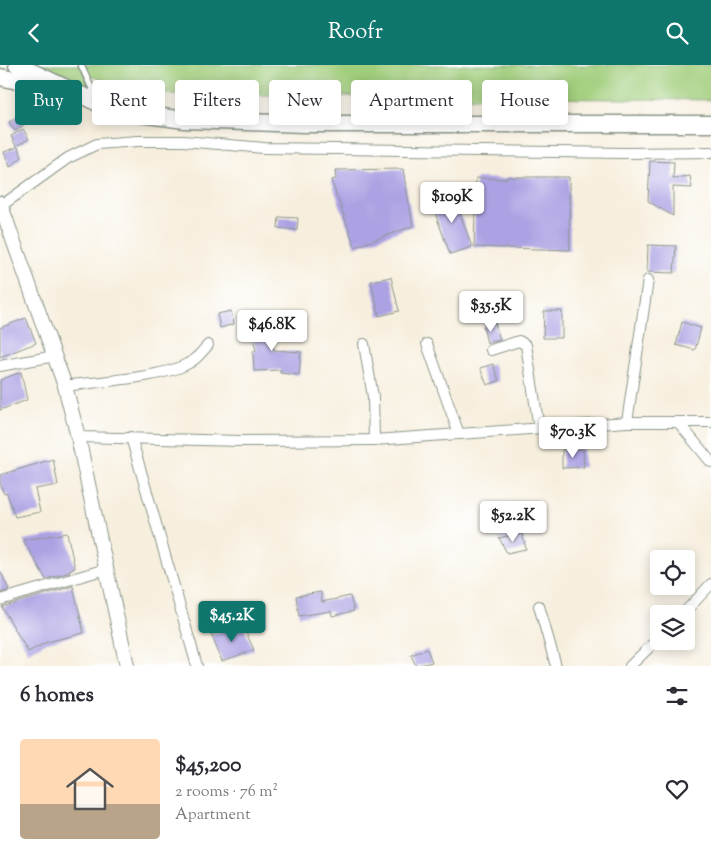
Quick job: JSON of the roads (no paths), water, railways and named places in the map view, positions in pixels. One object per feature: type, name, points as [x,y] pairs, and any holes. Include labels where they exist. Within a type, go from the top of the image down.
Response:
[{"type":"main road","points":[[17,65],[48,80]]},
{"type":"main road","points":[[0,77],[15,80]]},
{"type":"main road","points":[[165,117],[185,120],[305,124],[711,124]]},
{"type":"street","points":[[127,666],[78,437],[65,386],[1,205],[68,158],[97,144],[138,141],[183,141],[264,148],[625,153],[711,152]]},
{"type":"street","points":[[627,422],[648,280]]},
{"type":"street","points":[[491,350],[519,341],[526,345],[539,428]]},
{"type":"street","points":[[364,344],[373,397],[374,440]]},
{"type":"street","points":[[427,344],[459,434]]},
{"type":"street","points":[[65,386],[155,373],[183,366],[197,358],[208,345]]},
{"type":"street","points":[[0,365],[55,356]]},
{"type":"street","points":[[78,437],[242,441],[374,440],[627,422],[711,422]]},
{"type":"street","points":[[678,422],[711,462]]},
{"type":"street","points":[[131,437],[198,666]]},
{"type":"street","points":[[0,600],[106,569]]},
{"type":"street","points":[[691,605],[711,584]]},
{"type":"street","points":[[539,606],[556,666]]},
{"type":"street","points":[[630,666],[650,647]]},
{"type":"lane","points":[[81,65],[92,90]]}]
